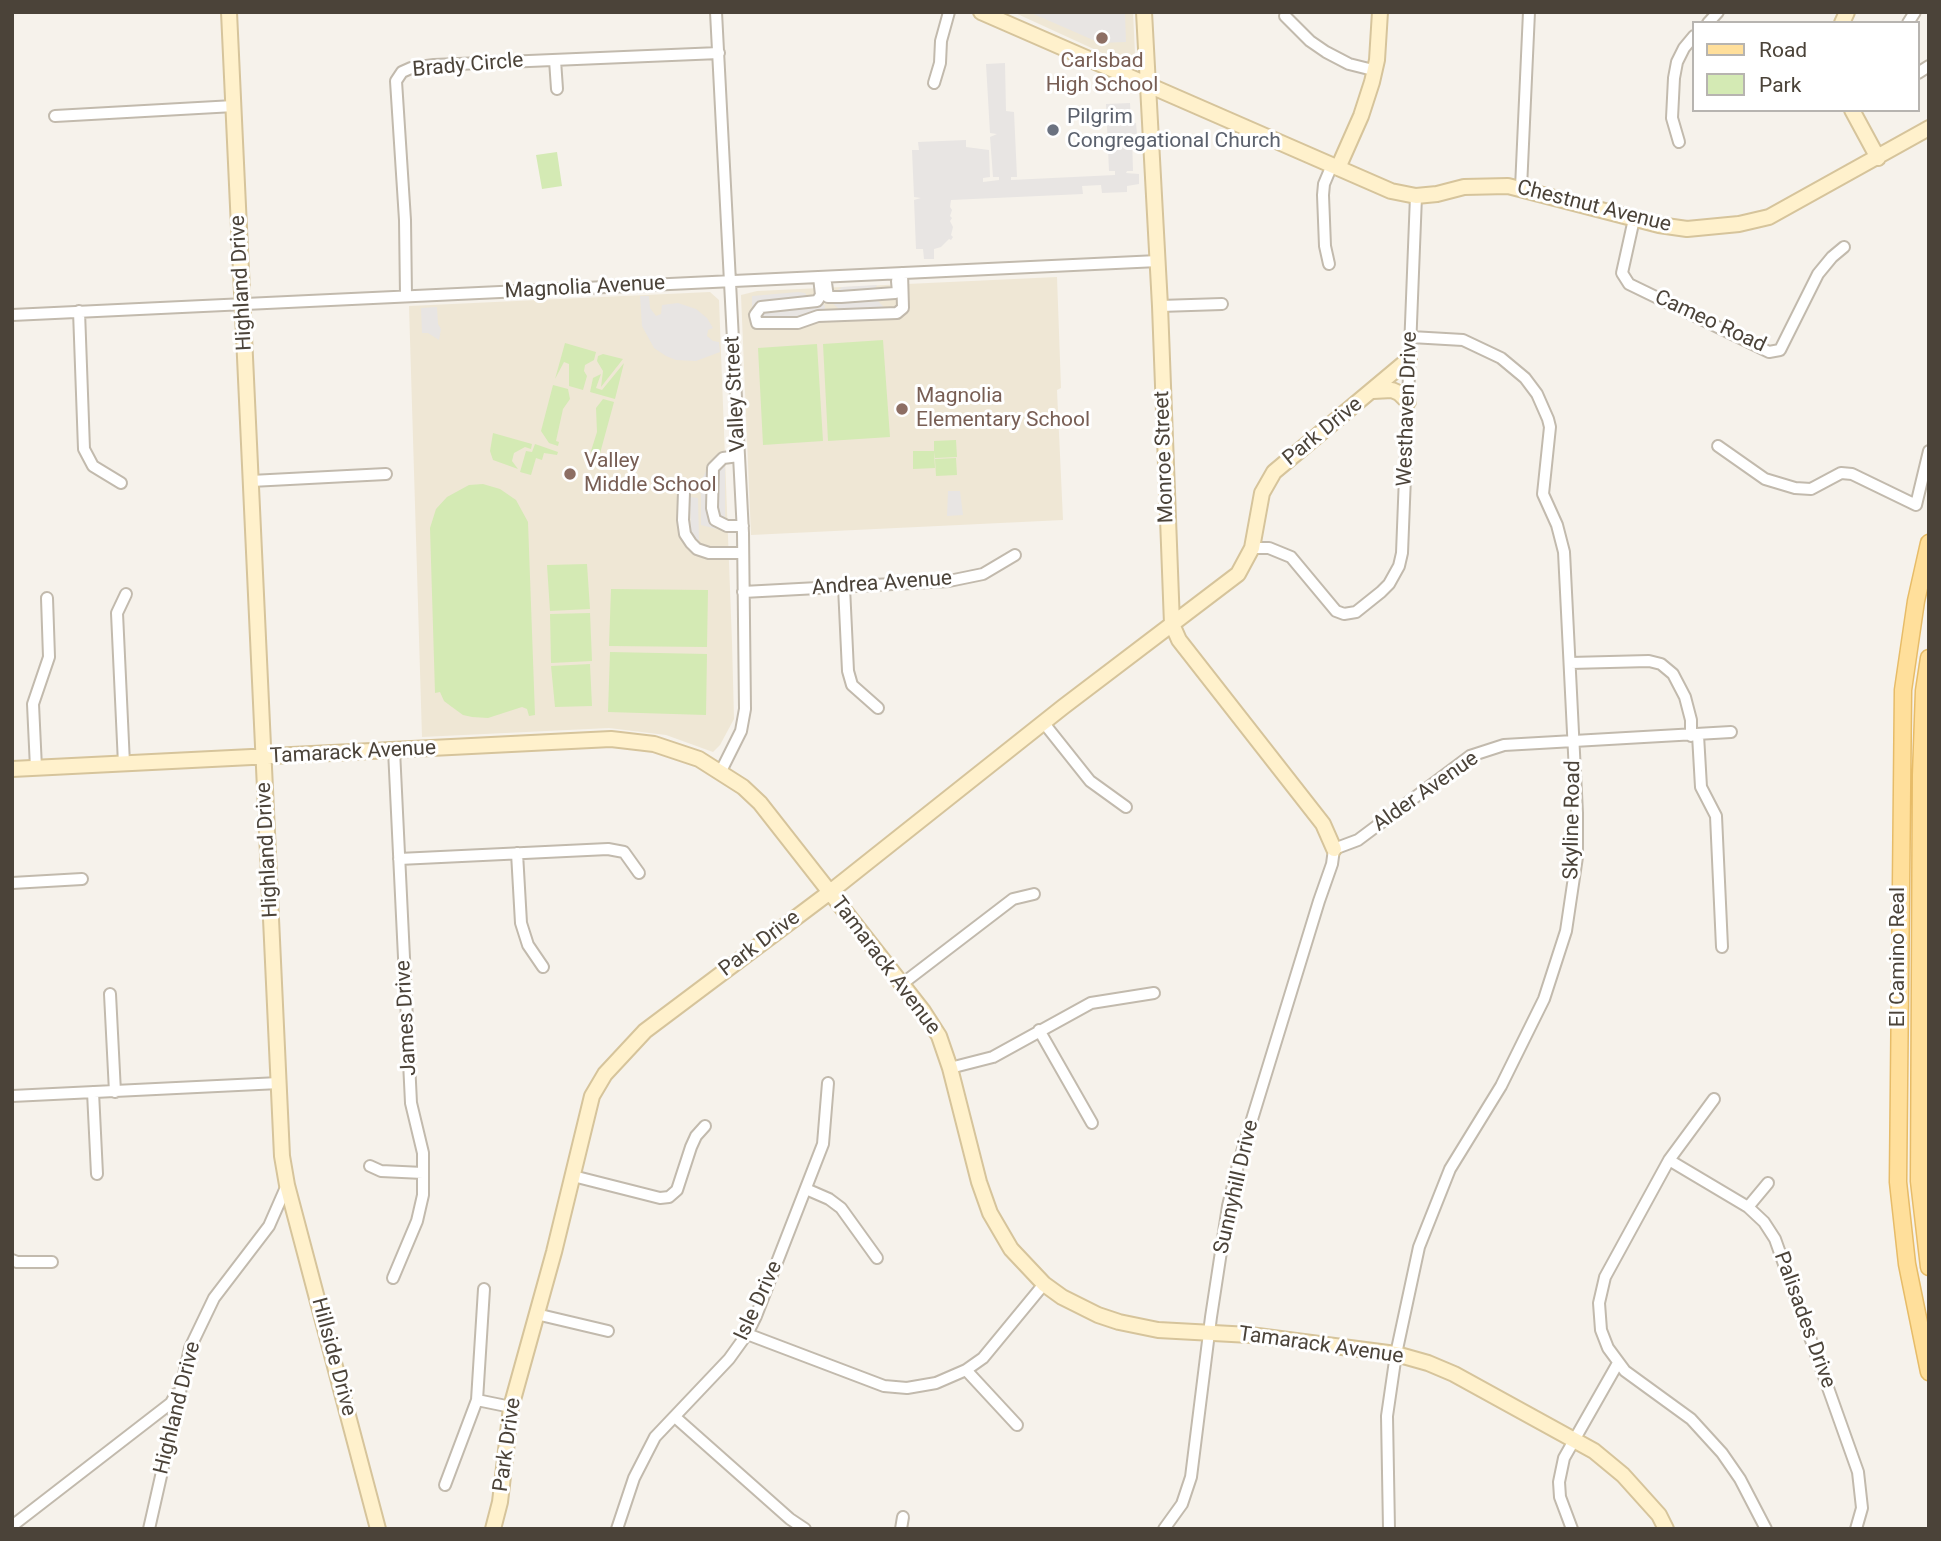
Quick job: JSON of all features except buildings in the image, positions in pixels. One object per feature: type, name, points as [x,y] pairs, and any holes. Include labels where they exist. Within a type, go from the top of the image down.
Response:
[{"type":"main road","name":"Highland Drive","points":[[229,12],[282,1156],[287,1185]]},
{"type":"main road","name":"Chestnut Avenue","points":[[981,12],[1391,191],[1416,196],[1481,186],[1521,188],[1634,219],[1687,229],[1749,222],[1769,217],[1929,128]]},
{"type":"main road","name":"Monroe Street","points":[[1144,12],[1158,261],[1172,624],[1179,640],[1324,824],[1334,849]]},
{"type":"main road","points":[[1335,167],[1361,116],[1377,60],[1380,12]]},
{"type":"main road","points":[[1853,112],[1878,158]]},
{"type":"main road","name":"Park Drive","points":[[494,1529],[500,1502],[511,1407],[592,1096],[605,1074],[645,1031],[830,892],[1043,722],[1238,574],[1252,548],[1262,493],[1274,472],[1409,359]]},
{"type":"main road","name":"Park Drive","points":[[1373,391],[1392,390],[1408,401]]},
{"type":"main road","name":"El Camino Real","points":[[1929,543],[1916,601],[1903,690],[1898,1182],[1907,1264],[1929,1372]]},
{"type":"main road","points":[[1170,583],[1180,596],[1191,599],[1207,598]]},
{"type":"main road","name":"El Camino Real","points":[[1929,658],[1924,691],[1922,775],[1919,1181],[1929,1267]]},
{"type":"main road","name":"Tamarack Avenue","points":[[12,769],[611,739],[654,744],[676,750],[721,771],[760,803],[923,1011],[939,1036],[950,1068],[979,1182],[990,1213],[1011,1249],[1044,1284],[1062,1297],[1118,1322],[1158,1329],[1250,1335],[1396,1354],[1428,1363],[1454,1374],[1594,1451],[1623,1475],[1659,1515],[1666,1529]]},
{"type":"main road","name":"Hillside Drive","points":[[287,1185],[378,1529]]},
{"type":"street","name":"Valley Street","points":[[716,12],[743,526],[745,709],[741,731],[721,771]]},
{"type":"street","points":[[934,83],[948,12]]},
{"type":"street","points":[[1521,188],[1529,12]]},
{"type":"street","points":[[1285,16],[1325,52],[1349,64],[1373,70]]},
{"type":"street","points":[[1679,142],[1672,118],[1674,78],[1677,62],[1692,38]]},
{"type":"street","name":"Brady Circle","points":[[406,296],[405,220],[396,81],[402,72],[434,65],[719,53]]},
{"type":"street","points":[[555,60],[557,89]]},
{"type":"street","points":[[55,116],[234,106]]},
{"type":"street","points":[[1329,264],[1325,246],[1323,195],[1324,184],[1335,167]]},
{"type":"street","name":"Westhaven Drive","points":[[1252,548],[1269,548],[1291,557],[1336,611],[1344,614],[1356,612],[1389,584],[1399,566],[1402,553],[1416,196]]},
{"type":"street","name":"Cameo Road","points":[[1634,219],[1622,273],[1629,284],[1769,352],[1780,349],[1818,274],[1844,247]]},
{"type":"street","name":"Magnolia Avenue","points":[[12,315],[1158,261]]},
{"type":"street","points":[[828,297],[898,292],[899,273]]},
{"type":"street","points":[[823,277],[821,295],[817,301],[761,307],[755,315],[757,323],[798,323],[818,316],[897,313],[903,308],[899,273]]},
{"type":"street","points":[[823,277],[828,297],[828,316]]},
{"type":"street","points":[[1160,306],[1222,304]]},
{"type":"street","points":[[79,311],[84,449],[93,466],[121,483]]},
{"type":"street","name":"Skyline Road","points":[[1390,1529],[1387,1416],[1396,1354],[1419,1247],[1450,1169],[1501,1086],[1544,999],[1566,931],[1577,857],[1564,552],[1557,526],[1543,494],[1550,427],[1537,394],[1525,378],[1501,358],[1463,340],[1411,337]]},
{"type":"street","points":[[1718,446],[1765,479],[1784,485],[1811,489],[1841,473],[1852,474],[1916,505],[1929,451]]},
{"type":"street","points":[[739,456],[723,458],[713,468],[712,508],[715,520],[727,526],[743,526]]},
{"type":"street","points":[[251,481],[386,474]]},
{"type":"street","points":[[684,492],[685,534],[697,550],[709,553],[743,553]]},
{"type":"street","name":"Andrea Avenue","points":[[743,592],[949,581],[983,573],[1015,555]]},
{"type":"street","points":[[844,587],[848,671],[852,685],[878,708]]},
{"type":"street","points":[[124,764],[117,613],[126,594]]},
{"type":"street","points":[[36,768],[33,704],[49,657],[47,598]]},
{"type":"street","points":[[1570,663],[1649,661],[1661,664],[1673,674],[1685,697],[1692,721],[1702,787],[1716,816],[1722,947]]},
{"type":"street","points":[[1043,722],[1090,781],[1126,807]]},
{"type":"street","name":"Alder Avenue","points":[[1334,849],[1358,840],[1470,756],[1504,745],[1731,732]]},
{"type":"street","name":"James Drive","points":[[393,1278],[417,1222],[424,1195],[423,1153],[411,1102],[394,750]]},
{"type":"street","points":[[399,859],[608,849],[624,852],[639,873]]},
{"type":"street","name":"Sunnyhill Drive","points":[[1164,1529],[1182,1503],[1191,1477],[1209,1332],[1228,1206],[1238,1165],[1332,864],[1334,849]]},
{"type":"street","points":[[517,853],[521,923],[528,945],[543,967]]},
{"type":"street","points":[[12,883],[82,879]]},
{"type":"street","points":[[902,984],[1013,899],[1034,894]]},
{"type":"street","points":[[950,1068],[993,1057],[1091,1003],[1154,993]]},
{"type":"street","points":[[110,994],[115,1091]]},
{"type":"street","points":[[1040,1030],[1091,1123]]},
{"type":"street","points":[[12,1096],[279,1083]]},
{"type":"street","name":"Isle Drive","points":[[617,1529],[634,1478],[655,1437],[729,1359],[747,1334],[822,1144],[828,1083]]},
{"type":"street","points":[[93,1092],[97,1174]]},
{"type":"street","points":[[1714,1099],[1669,1160],[1605,1277],[1598,1303],[1601,1330],[1608,1348],[1625,1371],[1691,1419],[1722,1453],[1740,1479],[1766,1529]]},
{"type":"street","points":[[573,1176],[660,1198],[669,1197],[677,1191],[696,1136],[705,1126]]},
{"type":"street","name":"Palisades Drive","points":[[1669,1160],[1748,1207],[1764,1222],[1775,1239],[1858,1472],[1861,1508],[1856,1529]]},
{"type":"street","points":[[370,1166],[381,1171],[423,1173]]},
{"type":"street","points":[[1748,1207],[1768,1183]]},
{"type":"street","name":"Highland Drive","points":[[149,1529],[190,1348],[215,1298],[263,1235],[287,1185]]},
{"type":"street","points":[[806,1189],[829,1199],[841,1208],[877,1258]]},
{"type":"street","points":[[12,1260],[52,1262]]},
{"type":"street","points":[[747,1334],[867,1381],[907,1388],[936,1383],[983,1359],[1044,1284]]},
{"type":"street","points":[[445,1485],[477,1400],[484,1289]]},
{"type":"street","points":[[536,1314],[608,1331]]},
{"type":"street","points":[[1572,1529],[1560,1497],[1559,1482],[1564,1458],[1618,1363]]},
{"type":"street","points":[[966,1370],[1017,1425]]},
{"type":"street","points":[[12,1526],[171,1403],[180,1387]]},
{"type":"street","points":[[477,1400],[511,1407]]},
{"type":"street","points":[[675,1417],[790,1519],[805,1529]]},
{"type":"shaded area","name":"Carlsbad High School","points":[[1013,12],[1133,12],[1135,54],[1128,61],[1122,62]]},
{"type":"shaded area","points":[[1029,12],[1125,12],[1126,42],[1100,43]]},
{"type":"shaded area","points":[[1005,63],[1006,111],[1014,112],[1017,177],[1011,177],[1011,180],[1115,175],[1115,171],[1109,171],[1106,104],[1130,103],[1131,120],[1123,122],[1136,123],[1137,134],[1124,135],[1125,138],[1132,137],[1133,171],[1126,173],[1139,174],[1139,184],[1127,186],[1127,192],[1102,193],[1101,185],[1082,186],[1083,194],[951,200],[950,221],[953,237],[934,249],[934,259],[924,259],[923,249],[916,249],[914,200],[921,198],[914,197],[912,150],[919,150],[918,142],[966,140],[966,147],[989,150],[990,177],[983,178],[983,182],[999,180],[999,177],[993,177],[990,137],[997,134],[990,133],[986,64]]},
{"type":"shaded area","name":"Magnolia Elementary School","points":[[1057,277],[1061,388],[1057,390],[1063,520],[751,535],[741,295],[757,291]]},
{"type":"shaded area","points":[[877,285],[874,290],[875,298],[887,310],[838,312],[838,308],[829,300],[832,294],[842,287]]},
{"type":"shaded area","name":"Valley Middle School","points":[[710,292],[719,300],[734,719],[720,745],[713,752],[666,735],[609,728],[422,737],[409,306]]},
{"type":"shaded area","points":[[805,293],[809,299],[825,306],[824,312],[808,316],[752,319],[752,296]]},
{"type":"shaded area","points":[[640,296],[649,296],[650,308],[656,316],[661,314],[662,305],[678,303],[696,309],[707,318],[713,328],[708,330],[707,336],[719,342],[720,352],[696,361],[676,360],[654,348],[642,326]]},
{"type":"shaded area","points":[[437,307],[441,329],[439,340],[428,333],[422,333],[421,308]]},
{"type":"shaded area","points":[[725,453],[725,531],[701,525],[701,494],[698,491],[712,460],[716,455]]},
{"type":"shaded area","points":[[948,491],[960,491],[963,515],[947,516]]},
{"type":"shaded area","points":[[690,497],[698,498],[699,540],[691,540]]},
{"type":"green space","points":[[557,152],[562,186],[542,189],[536,155]]},
{"type":"green space","points":[[883,340],[890,437],[828,441],[823,344]]},
{"type":"green space","points":[[565,343],[596,352],[594,360],[585,365],[587,376],[583,390],[569,386],[569,364],[564,362],[555,379]]},
{"type":"green space","points":[[817,344],[823,441],[763,445],[758,348]]},
{"type":"green space","points":[[603,354],[623,359],[601,387],[603,371],[597,361],[598,356]]},
{"type":"green space","points":[[624,363],[615,399],[590,392],[593,378],[601,374],[596,388],[602,390]]},
{"type":"green space","points":[[553,385],[568,389],[570,399],[563,409],[556,441],[559,442],[558,446],[549,443],[541,431]]},
{"type":"green space","points":[[603,399],[614,402],[599,457],[594,456],[591,451],[597,432],[596,408]]},
{"type":"green space","points":[[493,433],[532,444],[531,449],[525,447],[514,453],[512,461],[518,469],[493,460],[490,451]]},
{"type":"green space","points":[[956,440],[957,457],[935,458],[934,452],[935,468],[913,469],[913,451],[934,451],[934,441]]},
{"type":"green space","points":[[535,444],[558,452],[557,455],[544,453],[542,460],[536,458],[531,475],[520,472],[526,451],[532,452]]},
{"type":"green space","points":[[956,458],[957,475],[936,476],[935,459]]},
{"type":"green space","points":[[483,484],[500,489],[516,500],[528,522],[535,715],[529,716],[527,709],[522,707],[488,718],[472,717],[463,715],[444,701],[440,692],[435,693],[430,528],[436,509],[447,497],[469,485]]},
{"type":"green space","points":[[587,564],[590,609],[550,611],[547,565]]},
{"type":"green space","points":[[611,589],[708,590],[707,647],[609,646]]},
{"type":"green space","points":[[590,613],[592,661],[551,663],[550,614]]},
{"type":"green space","points":[[610,652],[707,654],[706,715],[608,712]]},
{"type":"green space","points":[[590,664],[592,706],[555,707],[551,666]]},
{"type":"place","name":"Carlsbad High School","points":[[1102,38]]},
{"type":"place","name":"Pilgrim Congregational Church","points":[[1053,130]]},
{"type":"place","name":"Magnolia Elementary School","points":[[902,409]]},
{"type":"place","name":"Valley Middle School","points":[[570,474]]}]
